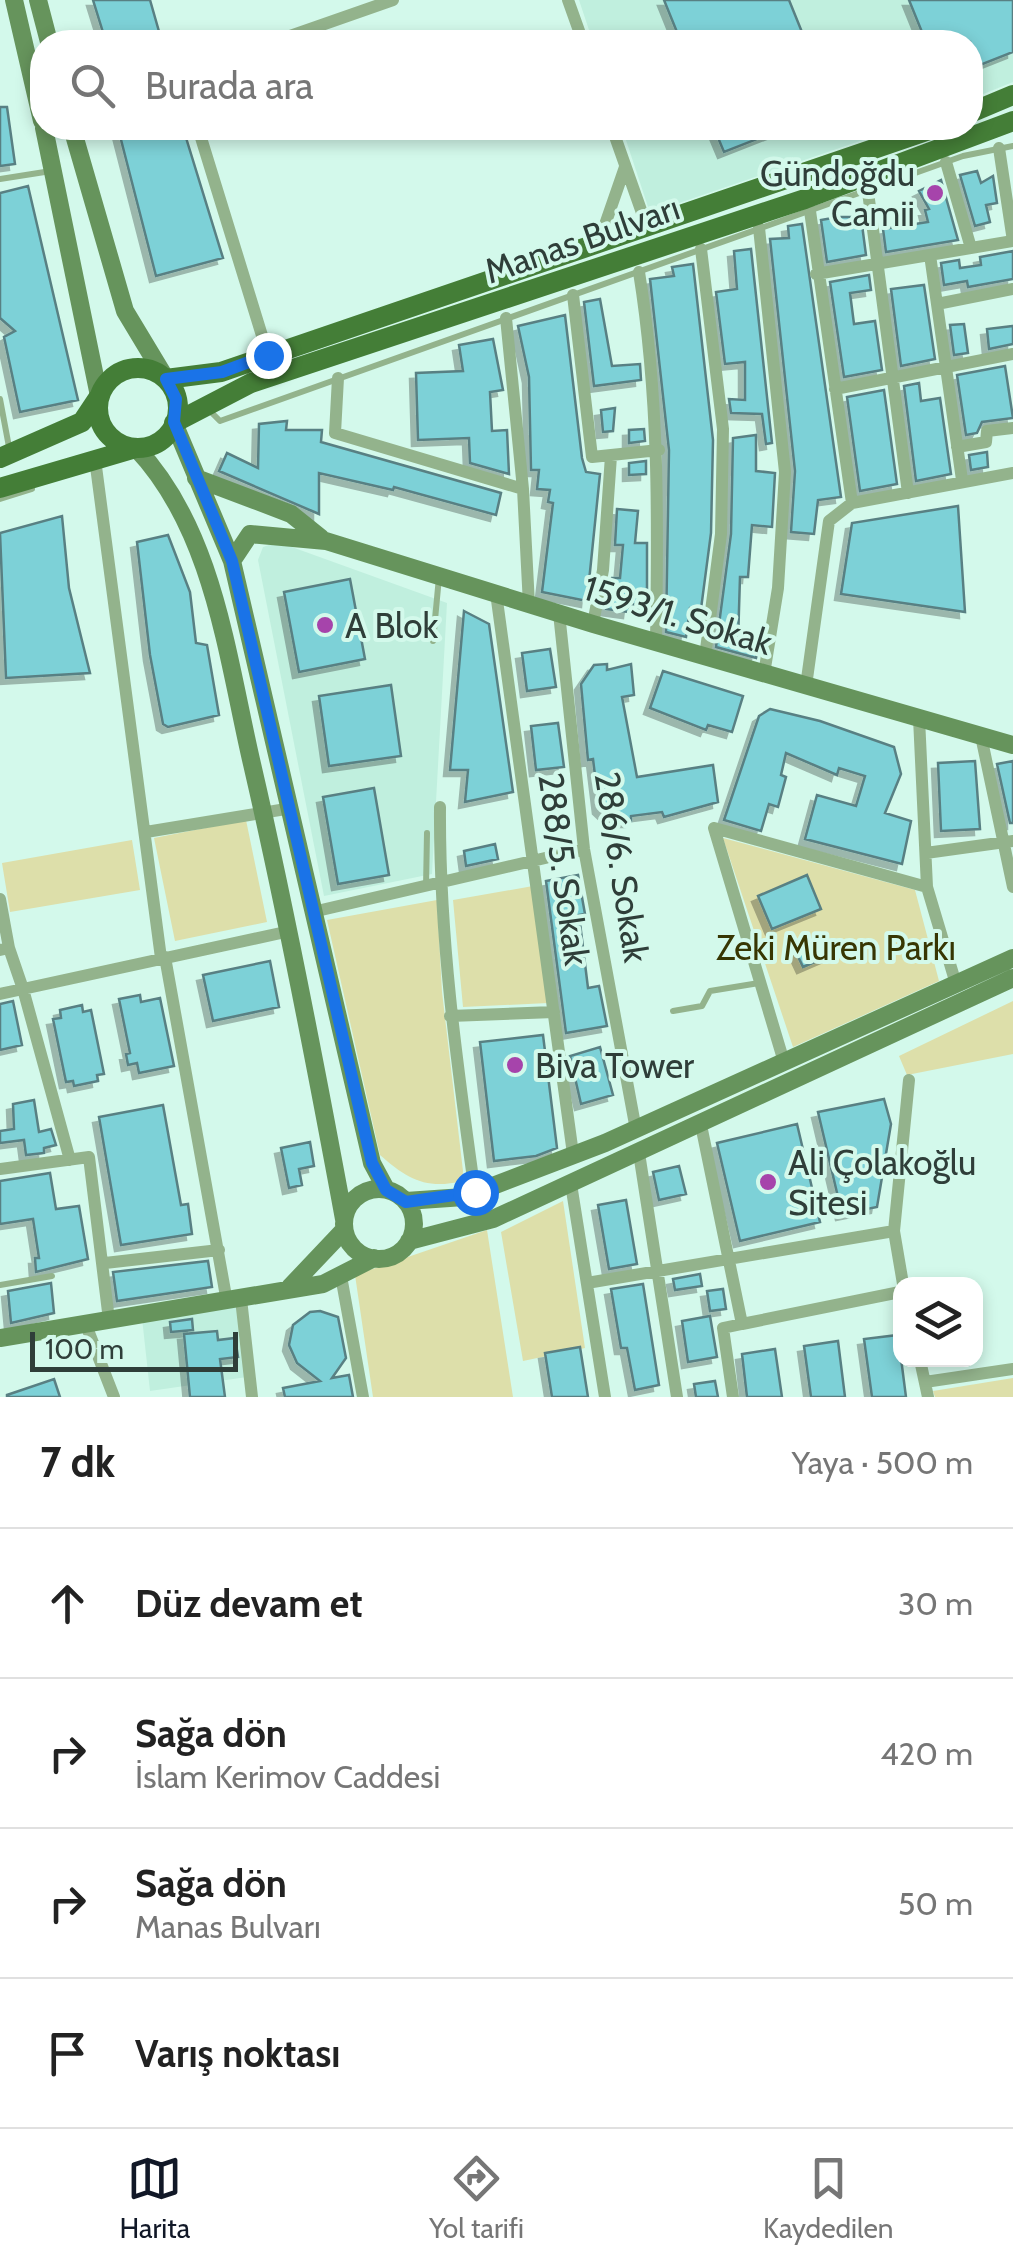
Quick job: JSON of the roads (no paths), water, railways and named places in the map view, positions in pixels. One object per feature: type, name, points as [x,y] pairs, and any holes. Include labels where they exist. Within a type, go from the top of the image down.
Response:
[{"type":"main road","points":[[14,0],[30,52]]},
{"type":"main road","points":[[38,0],[46,30]]},
{"type":"main road","points":[[983,108],[1013,95]]},
{"type":"main road","name":"Manas Bulvarı","points":[[983,131],[1013,121]]},
{"type":"main road","points":[[983,132],[1013,131]]},
{"type":"main road","points":[[46,140],[100,396],[98,410],[106,431],[122,444],[136,448],[164,478],[197,544],[290,932],[344,1225],[354,1249],[374,1258]]},
{"type":"main road","points":[[76,140],[126,310],[176,399],[174,422],[232,561],[317,911],[372,1163],[386,1190]]},
{"type":"main road","name":"Manas Bulvarı","points":[[166,379],[222,372],[901,140]]},
{"type":"main road","name":"Manas Bulvarı","points":[[174,422],[252,383],[805,199],[960,140]]},
{"type":"main road","points":[[5,456],[82,422],[111,378],[132,368],[154,371],[166,379]]},
{"type":"main road","points":[[0,488],[160,441],[174,422]]},
{"type":"main road","name":"1593/1. Sokak","points":[[196,478],[291,514],[326,541]]},
{"type":"main road","name":"1593/1. Sokak","points":[[232,561],[250,534],[274,532],[326,541],[529,605],[1013,745]]},
{"type":"main road","points":[[406,1202],[475,1192],[636,1130],[1013,958]]},
{"type":"main road","points":[[409,1241],[493,1219],[1013,978]]},
{"type":"main road","points":[[636,1130],[639,1153]]},
{"type":"main road","points":[[0,1338],[324,1284],[374,1258],[400,1252],[409,1241],[414,1221],[406,1202],[386,1190],[375,1189],[354,1199],[344,1225],[290,1288]]},
{"type":"street","points":[[307,30],[393,0]]},
{"type":"street","points":[[568,0],[578,30]]},
{"type":"street","points":[[202,140],[268,355]]},
{"type":"street","points":[[616,140],[648,227]]},
{"type":"street","points":[[816,274],[1013,241],[1006,147]]},
{"type":"street","points":[[946,162],[971,248]]},
{"type":"street","points":[[598,243],[619,194],[625,164]]},
{"type":"street","points":[[868,192],[908,494]]},
{"type":"street","points":[[810,211],[816,274],[852,503]]},
{"type":"street","points":[[759,228],[785,472],[778,588],[764,674]]},
{"type":"street","points":[[701,249],[723,430],[720,534],[705,657]]},
{"type":"street","points":[[930,255],[962,480]]},
{"type":"street","points":[[639,272],[659,450],[656,642]]},
{"type":"street","points":[[938,304],[1013,290]]},
{"type":"street","points":[[573,295],[592,457],[659,450]]},
{"type":"street","points":[[506,318],[523,489],[529,605]]},
{"type":"street","points":[[834,389],[1012,354],[1013,372]]},
{"type":"street","points":[[338,378],[336,433],[523,489]]},
{"type":"street","points":[[957,447],[986,442],[987,431],[1013,428]]},
{"type":"street","points":[[593,624],[603,570],[612,456]]},
{"type":"street","points":[[95,459],[163,958],[219,1250],[234,1300],[252,1397]]},
{"type":"street","points":[[806,686],[829,521],[852,503],[1013,473]]},
{"type":"street","name":"288/5. Sokak","points":[[496,593],[574,1154]]},
{"type":"street","name":"286/6. Sokak","points":[[559,613],[584,849],[636,1130]]},
{"type":"street","points":[[918,718],[928,887],[956,984]]},
{"type":"street","points":[[981,736],[1008,842],[1013,888]]},
{"type":"street","points":[[440,807],[433,887],[475,1192]]},
{"type":"street","points":[[146,832],[292,808]]},
{"type":"street","points":[[784,1062],[714,828],[928,887]]},
{"type":"street","points":[[926,853],[1008,842]]},
{"type":"street","points":[[317,911],[584,849]]},
{"type":"street","points":[[0,901],[5,949],[23,989],[70,1160]]},
{"type":"street","points":[[0,994],[290,932]]},
{"type":"street","points":[[450,1016],[554,1012]]},
{"type":"street","points":[[903,1277],[894,1231],[909,1080]]},
{"type":"street","points":[[701,1124],[742,1324]]},
{"type":"street","points":[[639,1153],[677,1397]]},
{"type":"street","points":[[0,1169],[89,1157],[110,1320]]},
{"type":"street","points":[[571,1184],[605,1397]]},
{"type":"street","points":[[587,1283],[657,1268],[894,1231]]},
{"type":"street","points":[[105,1263],[219,1250]]},
{"type":"street","points":[[340,1276],[363,1397]]},
{"type":"street","points":[[733,1397],[723,1328],[893,1293]]},
{"type":"street","points":[[86,1325],[114,1397]]},
{"type":"street","points":[[927,1390],[1013,1369]]},
{"type":"lane","points":[[206,406],[220,422],[946,162],[1006,147]]},
{"type":"lane","points":[[0,178],[53,171]]},
{"type":"lane","points":[[0,399],[5,456]]},
{"type":"lane","points":[[0,500],[32,489],[58,469]]},
{"type":"lane","points":[[434,641],[439,576]]},
{"type":"lane","points":[[427,833],[433,887]]},
{"type":"lane","points":[[673,1010],[702,1006],[710,991],[760,983]]},
{"type":"lane","points":[[0,1284],[52,1276]]},
{"type":"place","name":"Gündoğdu Camii","points":[[935,193]]},
{"type":"place","name":"A Blok","points":[[325,625]]},
{"type":"place","name":"Biva Tower","points":[[515,1065]]},
{"type":"place","name":"Ali Çolakoğlu Sitesi","points":[[768,1182]]},
{"type":"park label","name":"Zeki Müren Parkı","points":[[836,947]]}]
